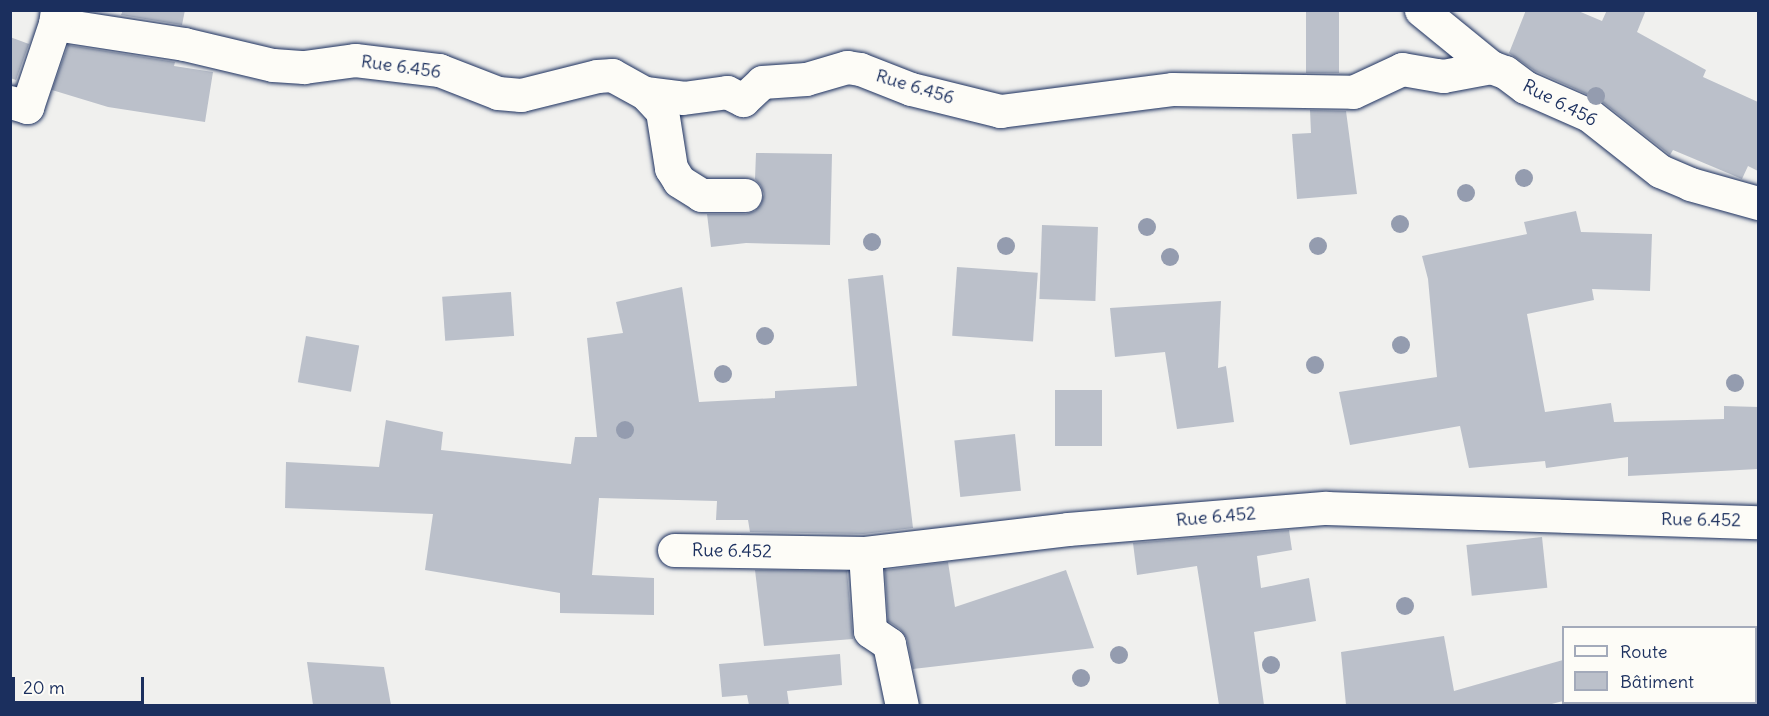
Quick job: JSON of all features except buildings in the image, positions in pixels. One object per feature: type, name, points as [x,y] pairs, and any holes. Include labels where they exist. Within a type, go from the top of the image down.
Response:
[{"type":"street","points":[[1421,10],[1491,67]]},
{"type":"street","points":[[10,102],[27,108],[56,17]]},
{"type":"street","name":"Rue 6.456","points":[[56,17],[273,65],[304,67],[356,60],[439,70],[498,93],[521,95],[597,76],[612,75],[645,93],[683,98],[727,92],[743,99],[762,82],[806,79],[846,67],[860,69],[911,89],[1000,111],[1172,89],[1353,92],[1402,69],[1443,76],[1491,67],[1505,72],[1525,87],[1589,115],[1660,171],[1690,184],[1758,203]]},
{"type":"street","points":[[645,93],[662,111],[671,168],[680,181],[701,195],[746,195]]},
{"type":"street","name":"Rue 6.452","points":[[674,550],[865,553],[1068,529],[1326,508],[1758,522]]},
{"type":"street","points":[[865,553],[870,631],[889,644],[902,705]]}]
